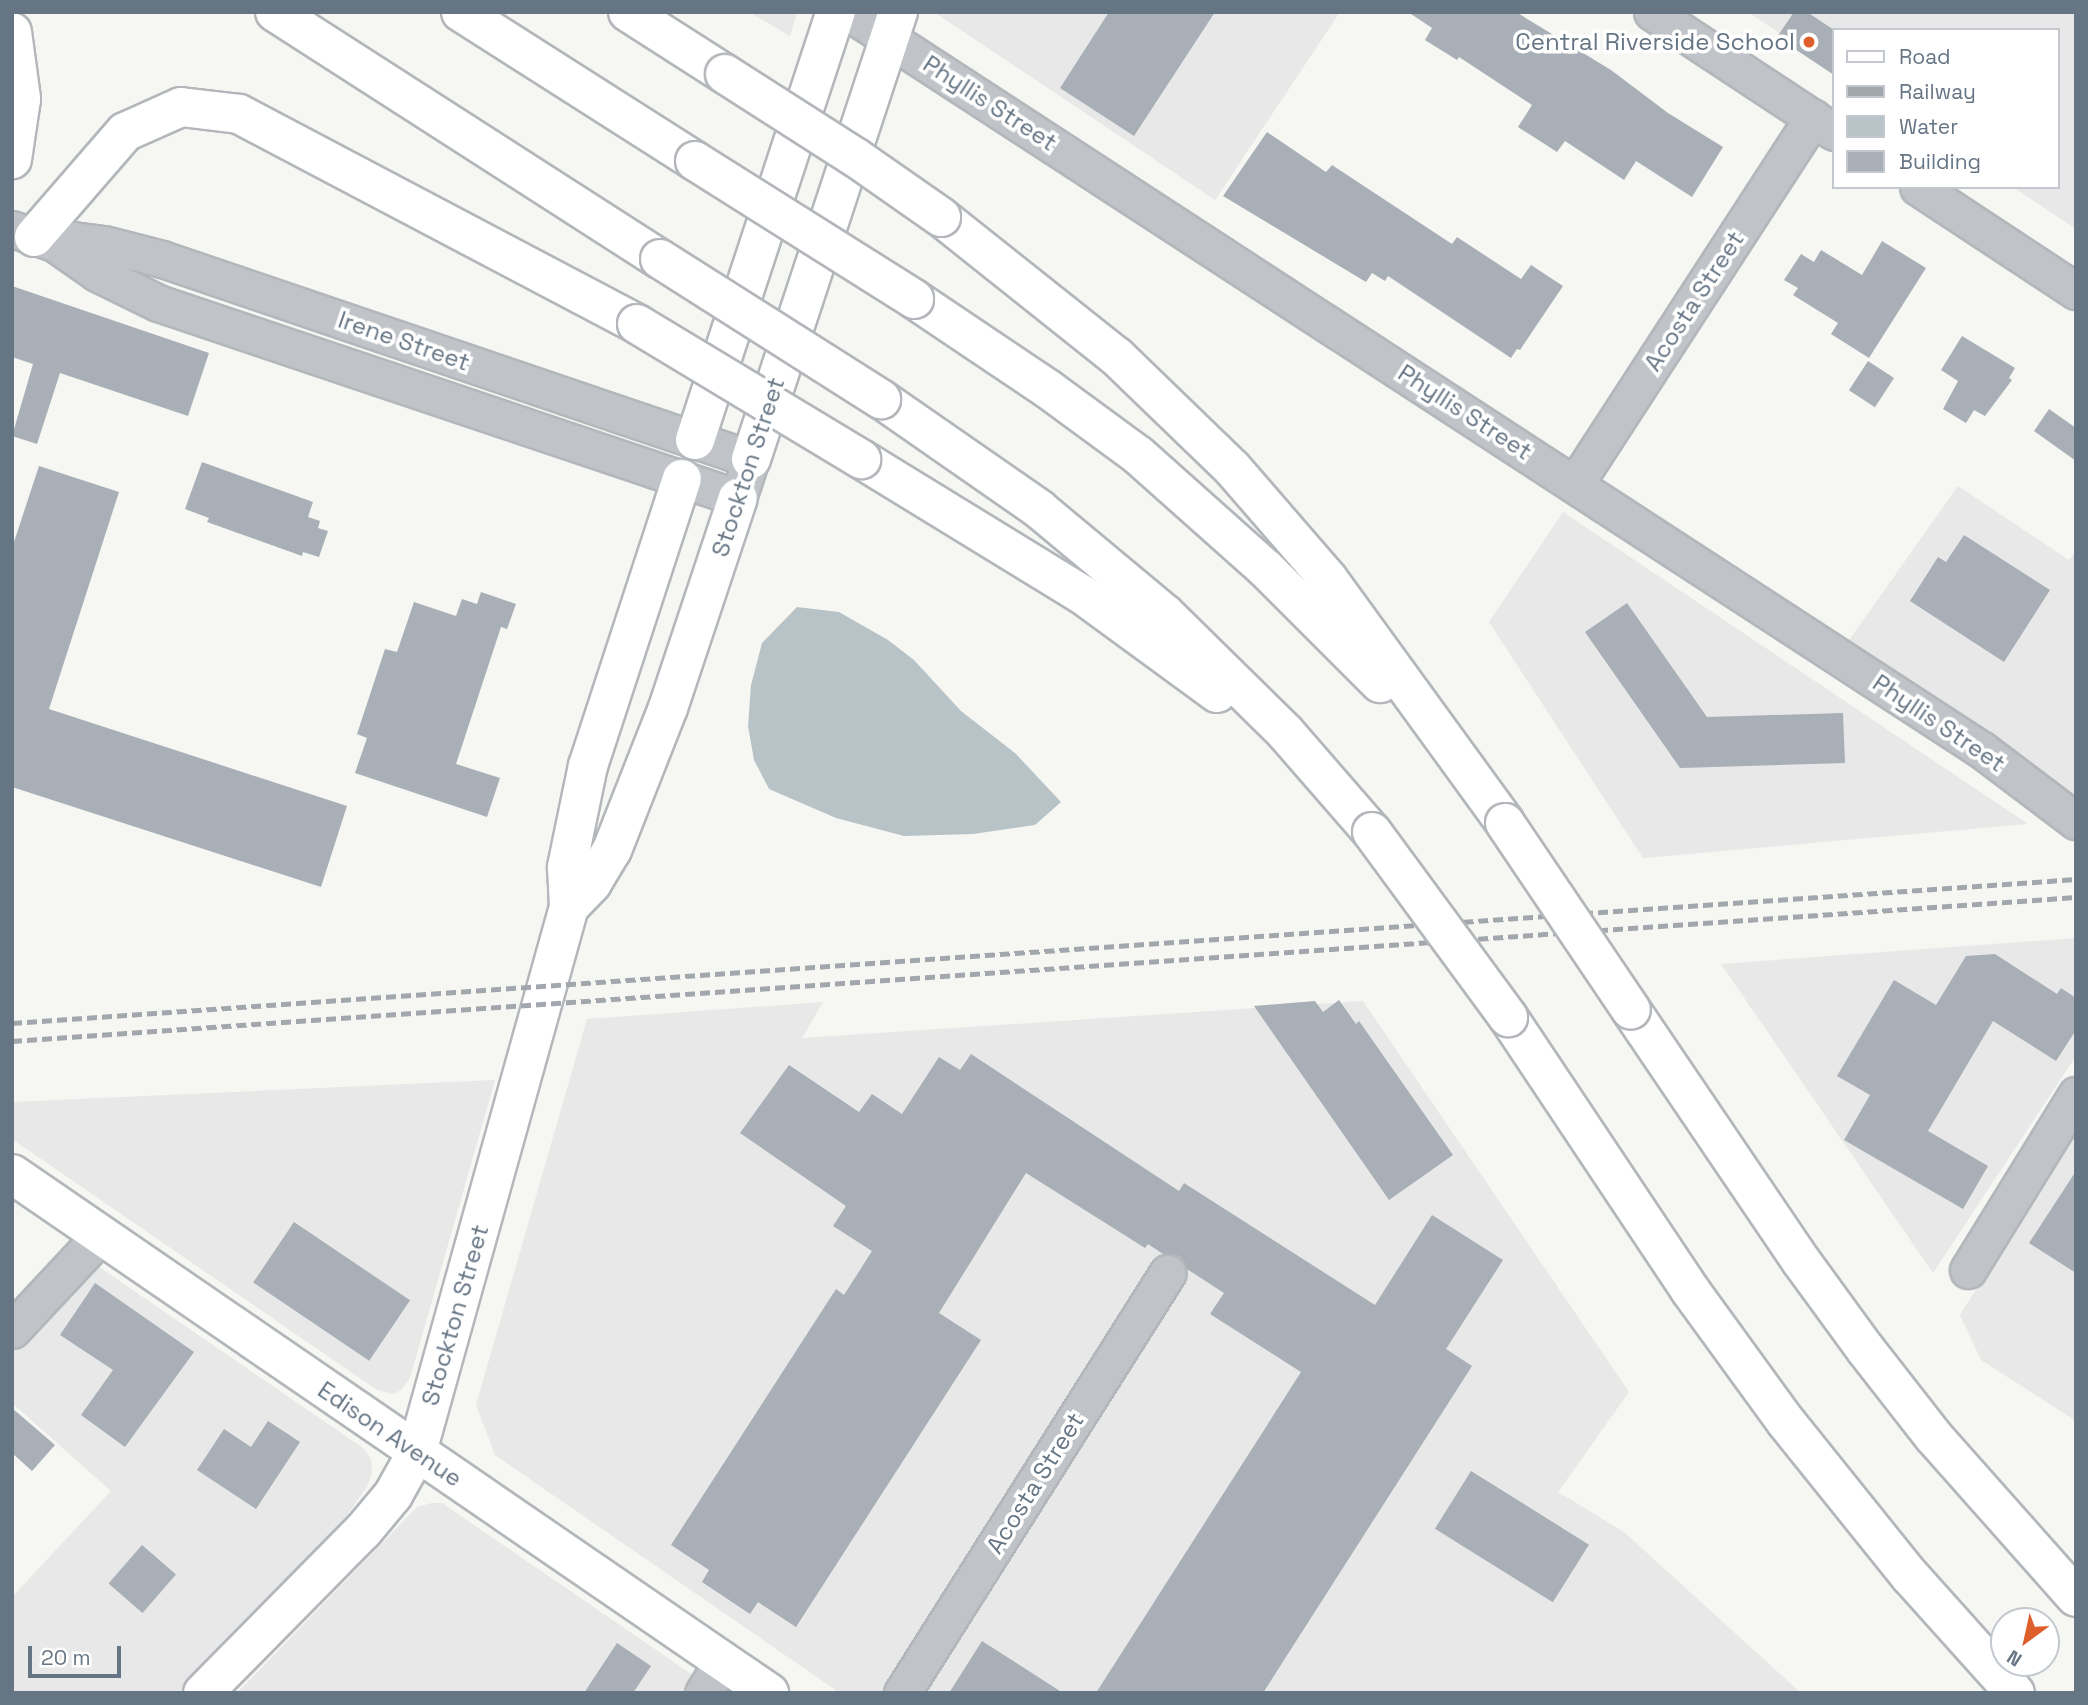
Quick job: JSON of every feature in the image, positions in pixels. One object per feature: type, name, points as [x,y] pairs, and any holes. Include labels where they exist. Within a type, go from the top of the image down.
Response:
[{"type":"main road","points":[[275,12],[881,399],[1039,509],[1146,597],[1285,732],[1372,832],[1508,1017],[1706,1312],[1772,1403],[1910,1576],[2015,1693]]},
{"type":"main road","points":[[461,12],[914,299],[1090,419],[1221,528],[1396,699],[1505,823]]},
{"type":"main road","points":[[628,12],[855,157],[941,217],[1116,356],[1232,468],[1328,579],[1505,823],[1777,1227],[1866,1350],[1934,1437],[2076,1597]]},
{"type":"main road","points":[[653,12],[725,74]]},
{"type":"main road","name":"Stockton Street","points":[[695,440],[836,12]]},
{"type":"main road","name":"Stockton Street","points":[[751,459],[894,25]]},
{"type":"main road","points":[[12,32],[21,99],[12,159]]},
{"type":"main road","points":[[33,236],[125,132],[181,107],[239,114],[637,324],[1030,560],[1137,632],[1279,742],[1372,832]]},
{"type":"main road","name":"Stockton Street","points":[[203,1693],[363,1531],[393,1495],[417,1452],[569,907],[568,867],[581,791],[682,479]]},
{"type":"main road","name":"Stockton Street","points":[[569,907],[592,883],[612,850],[674,690],[738,498]]},
{"type":"main road","name":"Edison Avenue","points":[[12,1174],[769,1693]]},
{"type":"street","name":"Phyllis Street","points":[[848,12],[894,25],[1575,484],[1982,750],[2076,821]]},
{"type":"street","points":[[1652,12],[1824,125]]},
{"type":"street","name":"Acosta Street","points":[[1575,484],[1824,125]]},
{"type":"street","points":[[1921,189],[2076,291]]},
{"type":"street","name":"Irene Street","points":[[33,236],[93,243],[162,259],[751,459]]},
{"type":"street","name":"Irene Street","points":[[33,236],[97,273],[158,303],[738,498]]},
{"type":"street","name":"Stockton Street","points":[[682,479],[695,440]]},
{"type":"street","name":"Stockton Street","points":[[738,498],[751,459]]},
{"type":"street","points":[[1968,1270],[2076,1095]]},
{"type":"street","points":[[12,1330],[101,1235]]},
{"type":"street","name":"Acosta Street","points":[[902,1693],[1168,1273]]},
{"type":"street","points":[[703,1693],[723,1661]]},
{"type":"shaded area","points":[[749,12],[797,12],[790,36]]},
{"type":"shaded area","points":[[934,12],[1340,12],[1215,200]]},
{"type":"shaded area","points":[[1748,12],[2076,12],[2076,229],[2016,189],[2060,189],[2060,28],[1832,28],[1832,69]]},
{"type":"shaded area","points":[[1958,486],[2069,560],[2076,551],[2076,797],[1847,643]]},
{"type":"shaded area","points":[[1563,512],[2028,824],[1643,858],[1489,622]]},
{"type":"shaded area","points":[[2076,938],[2076,1056],[1933,1273],[1721,964]]},
{"type":"shaded area","points":[[1363,1001],[1629,1392],[1558,1492],[1624,1532],[1801,1693],[840,1693],[495,1455],[476,1405],[587,1019],[823,1002],[802,1038]]},
{"type":"shaded area","points":[[495,1080],[410,1378],[401,1390],[393,1394],[377,1390],[12,1139],[12,1102]]},
{"type":"shaded area","points":[[2076,1130],[2076,1421],[1981,1360],[1960,1315]]},
{"type":"shaded area","points":[[70,1247],[363,1448],[371,1459],[372,1473],[367,1487],[342,1522],[179,1693],[12,1693],[12,1597],[111,1491],[12,1403],[12,1306]]},
{"type":"shaded area","points":[[442,1503],[719,1693],[237,1693],[417,1507]]},
{"type":"water","points":[[797,607],[839,612],[888,640],[914,660],[961,711],[1015,753],[1061,802],[1035,825],[973,834],[904,836],[836,818],[769,789],[754,760],[748,726],[751,685],[762,643]]},
{"type":"building","points":[[1109,12],[1215,12],[1134,136],[1060,88]]},
{"type":"building","points":[[1408,12],[1516,12],[1611,70],[1668,113],[1723,147],[1692,197],[1636,161],[1624,180],[1565,141],[1557,152],[1518,127],[1532,105],[1459,57],[1457,60],[1425,40],[1432,28]]},
{"type":"building","name":"Central Riverside School","points":[[1794,12],[1807,12],[1832,29],[1832,74],[1777,37]]},
{"type":"building","points":[[1267,132],[1326,172],[1332,165],[1452,244],[1457,237],[1521,279],[1531,265],[1563,286],[1520,350],[1517,349],[1511,358],[1388,276],[1385,281],[1372,273],[1366,282],[1223,196]]},
{"type":"building","points":[[1882,241],[1926,268],[1869,358],[1831,334],[1838,323],[1793,295],[1798,288],[1784,280],[1801,254],[1814,262],[1821,250],[1862,275]]},
{"type":"building","points":[[12,286],[209,353],[188,416],[60,373],[37,444],[12,436],[33,364],[12,357]]},
{"type":"building","points":[[1962,336],[2015,368],[2009,378],[2012,380],[1985,416],[1974,410],[1966,423],[1943,409],[1958,381],[1941,370]]},
{"type":"building","points":[[1868,361],[1894,378],[1875,407],[1849,390]]},
{"type":"building","points":[[2049,409],[2076,428],[2076,461],[2034,431]]},
{"type":"building","points":[[202,462],[313,502],[308,517],[320,521],[318,528],[328,531],[319,557],[303,552],[302,556],[207,522],[209,518],[185,509]]},
{"type":"building","points":[[39,466],[119,492],[49,709],[347,806],[321,887],[12,787],[12,548]]},
{"type":"building","points":[[1964,535],[2050,590],[2004,662],[1910,601],[1938,557],[1946,562]]},
{"type":"building","points":[[481,592],[516,604],[507,629],[501,627],[456,764],[500,778],[487,817],[355,773],[367,738],[357,734],[385,649],[397,652],[414,602],[456,616],[462,599],[477,604]]},
{"type":"building","points":[[1627,603],[1707,717],[1843,713],[1845,763],[1680,768],[1585,632]]},
{"type":"building","points":[[1995,954],[2057,994],[2061,988],[2076,998],[2076,1030],[2056,1061],[1993,1021],[1928,1131],[1988,1166],[1963,1209],[1844,1140],[1870,1095],[1837,1076],[1894,980],[1936,1005],[1966,956]]},
{"type":"building","points":[[1339,1000],[1356,1024],[1359,1021],[1453,1155],[1389,1200],[1254,1006],[1315,1001],[1323,1012]]},
{"type":"building","points":[[971,1054],[1179,1191],[1184,1183],[1375,1305],[1432,1215],[1503,1260],[1446,1349],[1472,1366],[1263,1693],[1096,1693],[1301,1372],[1210,1314],[1224,1293],[1187,1269],[1179,1256],[1163,1254],[1148,1244],[1145,1248],[1026,1173],[939,1313],[981,1340],[796,1627],[758,1602],[750,1614],[702,1582],[709,1570],[671,1545],[836,1289],[844,1295],[872,1251],[833,1226],[846,1206],[740,1133],[789,1065],[859,1112],[872,1094],[902,1114],[939,1057],[960,1070]]},
{"type":"building","points":[[2076,1171],[2076,1273],[2029,1243]]},
{"type":"building","points":[[294,1222],[410,1300],[369,1361],[253,1283]]},
{"type":"building","points":[[95,1283],[194,1352],[125,1447],[81,1415],[113,1370],[60,1335]]},
{"type":"building","points":[[12,1408],[55,1445],[32,1471],[12,1453]]},
{"type":"building","points":[[268,1421],[300,1442],[256,1509],[197,1470],[224,1429],[251,1447]]},
{"type":"building","points":[[1471,1471],[1589,1545],[1553,1602],[1435,1529]]},
{"type":"building","points":[[142,1545],[176,1575],[143,1613],[109,1583]]},
{"type":"building","points":[[982,1641],[1063,1693],[949,1693]]},
{"type":"building","points":[[617,1643],[651,1666],[633,1693],[584,1693]]},
{"type":"railway","points":[[12,1023],[2076,879]]},
{"type":"railway","points":[[12,1041],[2076,897]]},
{"type":"place","name":"Central Riverside School","points":[[1809,42]]}]
